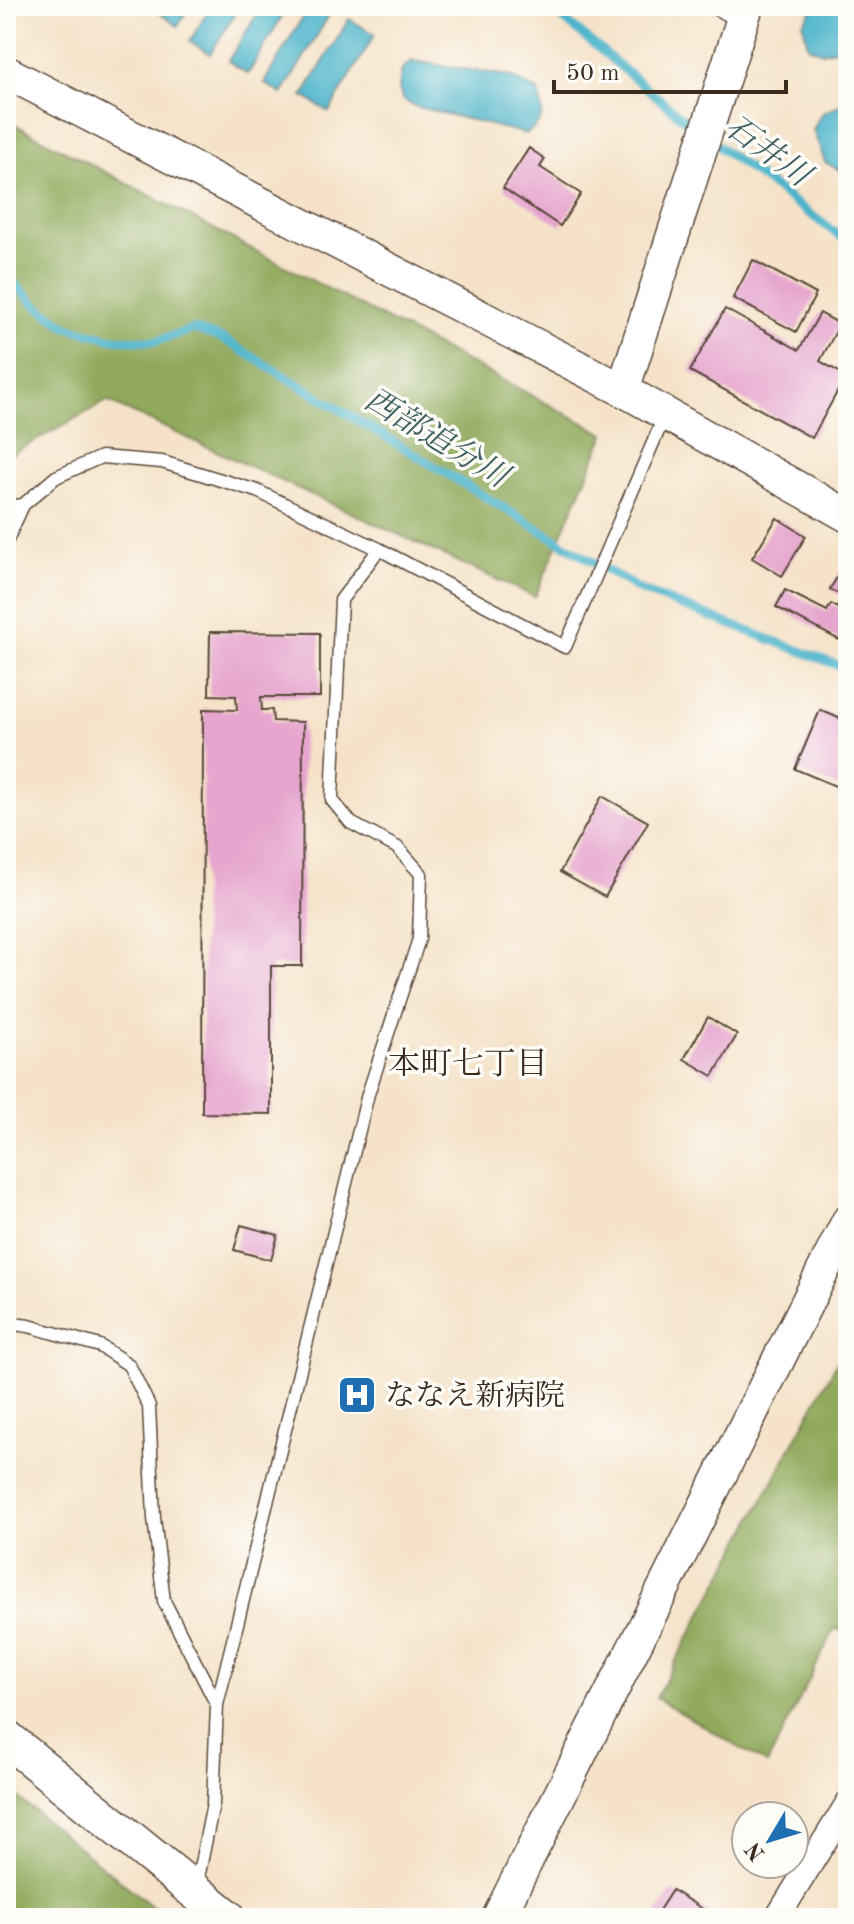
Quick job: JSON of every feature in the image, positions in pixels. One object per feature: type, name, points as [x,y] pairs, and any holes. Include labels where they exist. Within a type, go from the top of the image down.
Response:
[{"type":"main road","points":[[6,1738],[228,1918]]},
{"type":"street","points":[[623,390],[745,14]]},
{"type":"street","points":[[6,72],[623,390],[848,516]]},
{"type":"street","points":[[498,1918],[848,1221]]},
{"type":"street","points":[[777,1918],[848,1803]]},
{"type":"lane","points":[[710,6],[745,14]]},
{"type":"lane","points":[[6,542],[23,505],[56,477],[101,457],[162,462],[257,491],[379,549],[565,647],[666,414]]},
{"type":"lane","points":[[6,507],[23,505]]},
{"type":"lane","points":[[195,1891],[213,1804],[217,1705],[368,1094],[419,939],[421,874],[398,848],[351,823],[332,800],[341,600],[379,549]]},
{"type":"lane","points":[[6,1323],[29,1326],[100,1346],[129,1365],[149,1406],[154,1518],[164,1601],[217,1705]]},
{"type":"green space","points":[[6,120],[605,434],[535,597],[107,401],[6,457]]},
{"type":"green space","points":[[848,1342],[848,1634],[835,1628],[767,1764],[656,1698]]},
{"type":"green space","points":[[6,1788],[166,1918],[6,1918]]},
{"type":"water","points":[[150,6],[190,6],[178,26]]},
{"type":"water","points":[[211,6],[240,6],[210,54],[190,41]]},
{"type":"water","points":[[262,6],[288,6],[248,74],[228,61]]},
{"type":"water","points":[[309,6],[322,6],[331,12],[282,94],[264,83]]},
{"type":"water","points":[[815,6],[848,6],[848,46],[822,52],[808,46],[803,23]]},
{"type":"water","points":[[349,19],[375,34],[329,112],[303,96]]},
{"type":"water","points":[[412,61],[509,76],[538,91],[542,116],[526,134],[414,106],[402,99],[399,87],[402,69]]},
{"type":"water","points":[[848,101],[846,174],[825,162],[813,130],[821,114]]},
{"type":"building","points":[[529,148],[545,159],[540,167],[581,194],[560,226],[503,188]]},
{"type":"building","points":[[753,260],[816,294],[796,332],[733,298]]},
{"type":"building","points":[[725,309],[799,350],[820,313],[840,324],[820,361],[846,376],[812,438],[690,371]]},
{"type":"building","points":[[777,518],[806,536],[782,576],[752,558]]},
{"type":"building","points":[[848,559],[848,600],[830,589]]},
{"type":"building","points":[[785,590],[827,611],[831,604],[848,613],[848,633],[843,642],[776,607]]},
{"type":"building","points":[[210,632],[320,633],[320,697],[261,697],[262,710],[272,710],[273,721],[303,722],[302,966],[271,966],[271,1114],[202,1113],[203,709],[237,710],[236,696],[209,695]]},
{"type":"building","points":[[820,710],[848,722],[848,770],[840,788],[795,769]]},
{"type":"building","points":[[602,796],[648,822],[605,897],[560,872]]},
{"type":"building","points":[[708,1017],[737,1035],[713,1076],[684,1059]]},
{"type":"building","points":[[241,1225],[278,1235],[271,1260],[234,1250]]},
{"type":"building","points":[[672,1890],[717,1918],[654,1918]]},
{"type":"waterway","name":"石井川","points":[[548,6],[699,132]]},
{"type":"waterway","name":"石井川","points":[[711,141],[848,242]]},
{"type":"waterway","name":"西部追分川","points":[[6,275],[35,304],[67,327],[113,339],[156,341],[194,329],[223,339],[640,590],[848,669]]},
{"type":"place","name":"ななえ新病院","points":[[357,1395]]},
{"type":"district","name":"本町七丁目","points":[[468,1063]]}]
